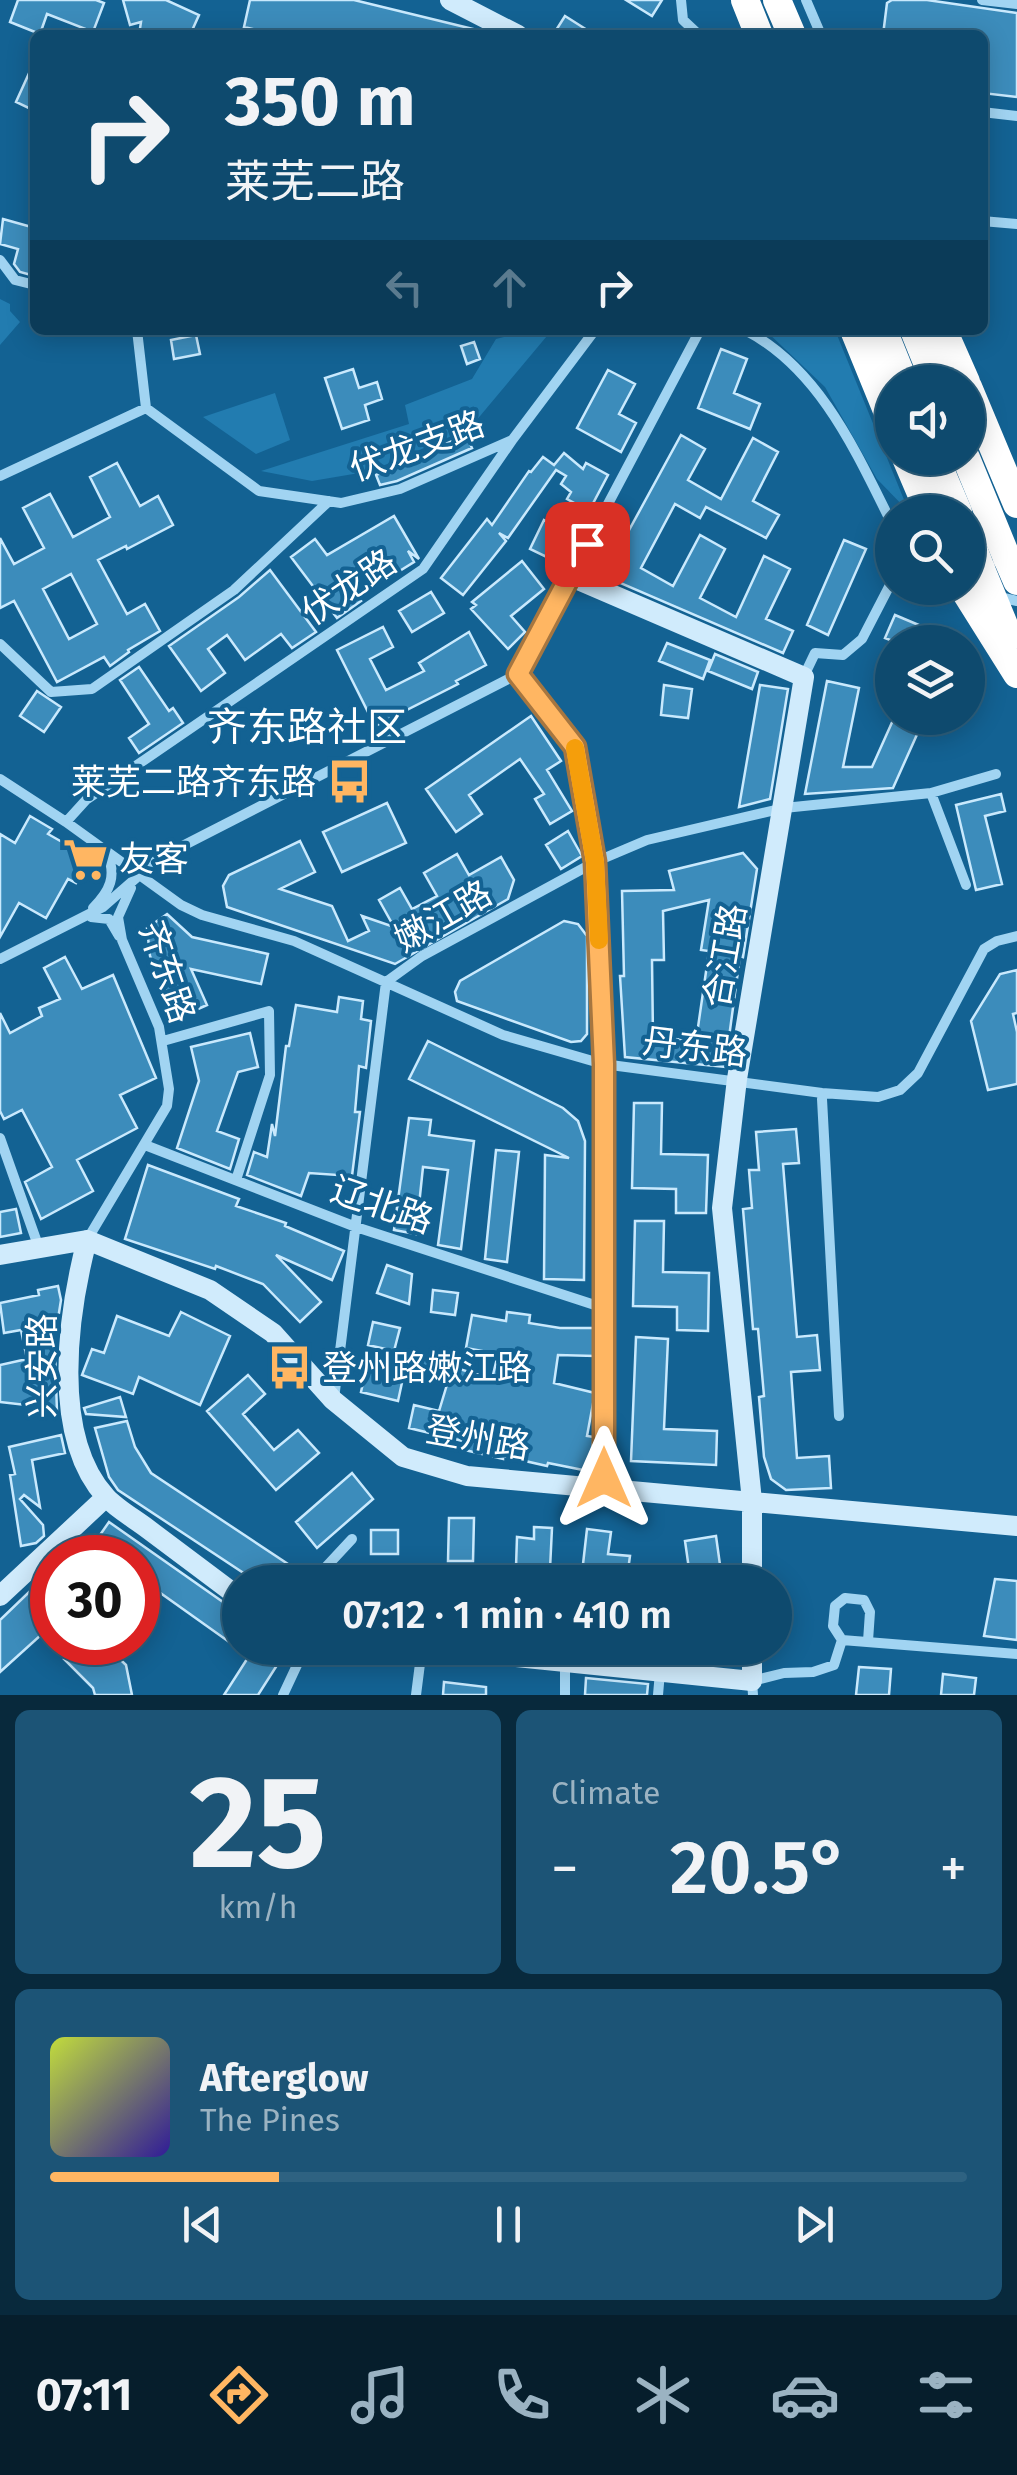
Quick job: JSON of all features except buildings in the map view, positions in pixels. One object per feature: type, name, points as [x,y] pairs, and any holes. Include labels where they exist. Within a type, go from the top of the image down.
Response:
[{"type":"highway","points":[[745,0],[757,30]]},
{"type":"highway","points":[[778,0],[790,30]]},
{"type":"highway","points":[[856,335],[875,381]]},
{"type":"highway","points":[[885,335],[897,365]]},
{"type":"highway","points":[[916,335],[929,365]]},
{"type":"highway","points":[[945,335],[958,365]]},
{"type":"highway","points":[[985,429],[1017,504]]},
{"type":"highway","points":[[973,475],[1017,580]]},
{"type":"highway","points":[[985,577],[1017,655]]},
{"type":"highway","points":[[974,605],[1017,674]]},
{"type":"street","points":[[450,0],[508,30]]},
{"type":"street","points":[[681,0],[683,20],[694,30]]},
{"type":"street","points":[[806,0],[818,30]]},
{"type":"street","points":[[982,0],[1017,4]]},
{"type":"street","points":[[988,113],[1017,116]]},
{"type":"street","points":[[988,222],[1017,224]]},
{"type":"street","points":[[0,260],[16,280],[30,284]]},
{"type":"street","points":[[0,476],[146,408],[139,335]]},
{"type":"street","name":"伏龙路","points":[[66,822],[86,800],[424,569],[590,335]]},
{"type":"street","points":[[0,959],[104,907],[159,858],[518,674],[697,335]]},
{"type":"street","points":[[754,335],[821,394],[876,495]]},
{"type":"street","name":"伏龙支路","points":[[146,408],[259,491],[341,503],[400,489],[513,440]]},
{"type":"street","points":[[0,644],[50,692],[92,689],[234,590],[329,501]]},
{"type":"street","points":[[569,576],[804,676],[815,653],[843,654],[862,639],[880,605]]},
{"type":"street","points":[[985,594],[1017,601]]},
{"type":"street","points":[[518,674],[575,747],[595,862],[604,1064],[604,1487]]},
{"type":"street","name":"合江路","points":[[752,1501],[722,1208],[737,1079],[804,676]]},
{"type":"street","name":"嫩江路","points":[[334,1400],[386,982],[422,956],[595,862],[647,840],[784,808],[931,793],[996,774]]},
{"type":"street","name":"齐东路","points":[[0,780],[140,875],[123,900],[118,917],[122,940],[163,1041],[169,1089],[167,1106],[87,1240]]},
{"type":"street","points":[[931,793],[966,885]]},
{"type":"street","points":[[80,918],[105,895],[113,880],[106,850]]},
{"type":"street","name":"丹东路","points":[[140,875],[181,906],[294,940],[503,1035],[604,1064],[860,1096],[878,1097],[900,1090],[918,1074],[984,949],[996,941],[1017,936]]},
{"type":"street","points":[[80,918],[98,915],[109,919],[122,940]]},
{"type":"street","points":[[163,1041],[270,1011],[270,1075],[236,1180]]},
{"type":"street","points":[[822,1098],[839,1416]]},
{"type":"street","points":[[0,1138],[38,1248]]},
{"type":"street","name":"辽北路","points":[[144,1145],[356,1227],[604,1308]]},
{"type":"street","points":[[0,1255],[87,1240]]},
{"type":"street","name":"登州路","points":[[87,1240],[210,1290],[273,1332],[334,1400],[402,1458],[467,1476],[1017,1526]]},
{"type":"street","name":"兴安路","points":[[87,1240],[76,1285],[69,1380],[72,1426],[82,1460],[106,1497],[222,1584]]},
{"type":"street","points":[[0,1596],[106,1497]]},
{"type":"street","points":[[752,1501],[752,1565]]},
{"type":"street","points":[[328,1565],[352,1539]]},
{"type":"street","points":[[594,1665],[752,1688],[784,1673],[813,1672],[834,1665],[842,1640],[834,1626],[835,1606],[845,1598],[864,1600],[870,1612],[868,1641]]},
{"type":"street","points":[[842,1640],[1017,1654]]},
{"type":"street","points":[[283,1695],[297,1665]]},
{"type":"street","points":[[416,1695],[421,1665]]},
{"type":"street","points":[[564,1695],[565,1665]]},
{"type":"street","points":[[658,1695],[660,1672]]},
{"type":"shaded area","points":[[0,299],[10,304],[10,311],[20,322],[0,345]]},
{"type":"shaded area","points":[[548,335],[470,428],[371,471],[312,481],[261,471],[409,424],[405,405],[472,379],[496,339]]},
{"type":"shaded area","points":[[770,335],[837,335],[875,428],[875,475],[894,475],[902,495],[893,495],[877,479],[825,387]]},
{"type":"shaded area","points":[[275,393],[290,440],[256,454],[203,417]]},
{"type":"slow traffic","points":[[575,748],[595,862],[599,940]]},
{"type":"place","name":"莱芜二路齐东路","points":[[349,782]]},
{"type":"place","name":"友客","points":[[86,859]]},
{"type":"place","name":"登州路嫩江路","points":[[289,1368]]},
{"type":"district","name":"齐东路社区","points":[[307,727]]},
{"type":"route","points":[[587,544],[518,674],[575,747],[595,862],[604,1064],[604,1478]]}]
